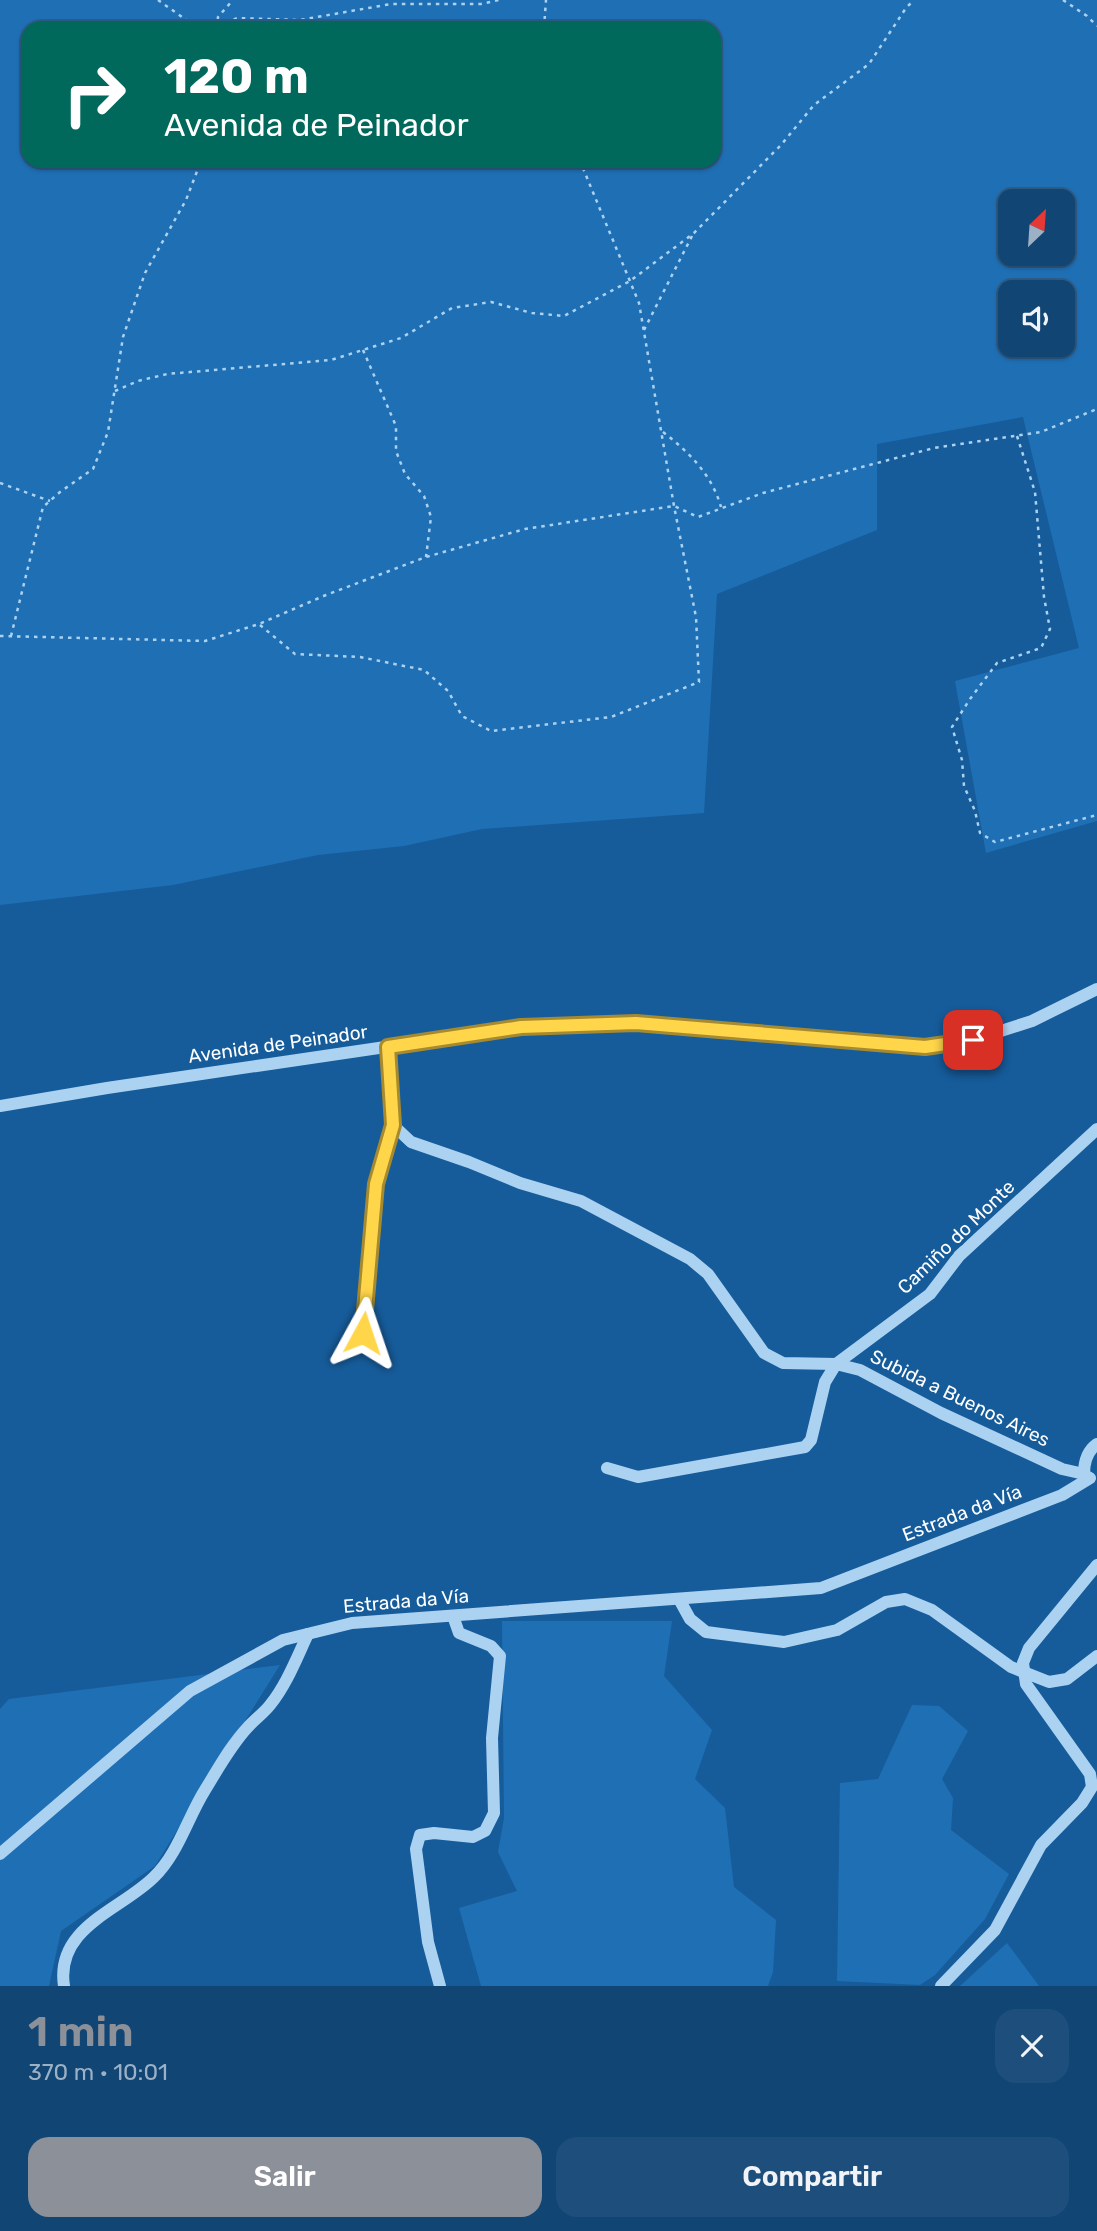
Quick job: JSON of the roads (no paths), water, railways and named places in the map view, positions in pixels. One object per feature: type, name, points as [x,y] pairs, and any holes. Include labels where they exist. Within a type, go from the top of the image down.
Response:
[{"type":"street","name":"Avenida de Peinador","points":[[0,1106],[521,1027],[636,1023],[925,1047],[973,1040],[1032,1021],[1097,989]]},
{"type":"street","points":[[363,1333],[376,1184],[393,1125],[388,1047]]},
{"type":"street","name":"Subida a Buenos Aires","points":[[393,1125],[411,1142],[520,1183],[581,1201],[690,1259],[708,1274],[764,1353],[783,1363],[836,1364],[860,1370],[941,1413],[1062,1469],[1090,1478]]},
{"type":"street","name":"Camiño do Monte","points":[[836,1364],[930,1294],[959,1256],[1097,1129]]},
{"type":"street","points":[[607,1468],[638,1476],[805,1447],[811,1440],[825,1382],[836,1364]]},
{"type":"street","points":[[1090,1478],[1084,1462],[1097,1444]]},
{"type":"street","name":"Estrada da Vía","points":[[0,1854],[190,1691],[283,1640],[352,1623],[821,1588],[1062,1495],[1090,1478]]},
{"type":"street","points":[[942,1986],[995,1930],[1041,1845],[1095,1787],[1090,1774],[1026,1685],[1023,1663],[1029,1648],[1097,1565]]},
{"type":"street","points":[[679,1599],[690,1619],[706,1632],[784,1642],[837,1630],[886,1602],[905,1599],[932,1610],[1011,1667],[1049,1682],[1067,1679],[1097,1656]]},
{"type":"street","points":[[440,1986],[428,1942],[416,1849],[420,1835],[434,1833],[473,1837],[485,1830],[494,1813],[492,1738],[500,1656],[491,1646],[459,1633],[453,1616]]},
{"type":"street","points":[[64,1986],[65,1964],[72,1945],[93,1921],[143,1888],[157,1875],[204,1792],[246,1729],[270,1705],[283,1685],[308,1634]]}]
